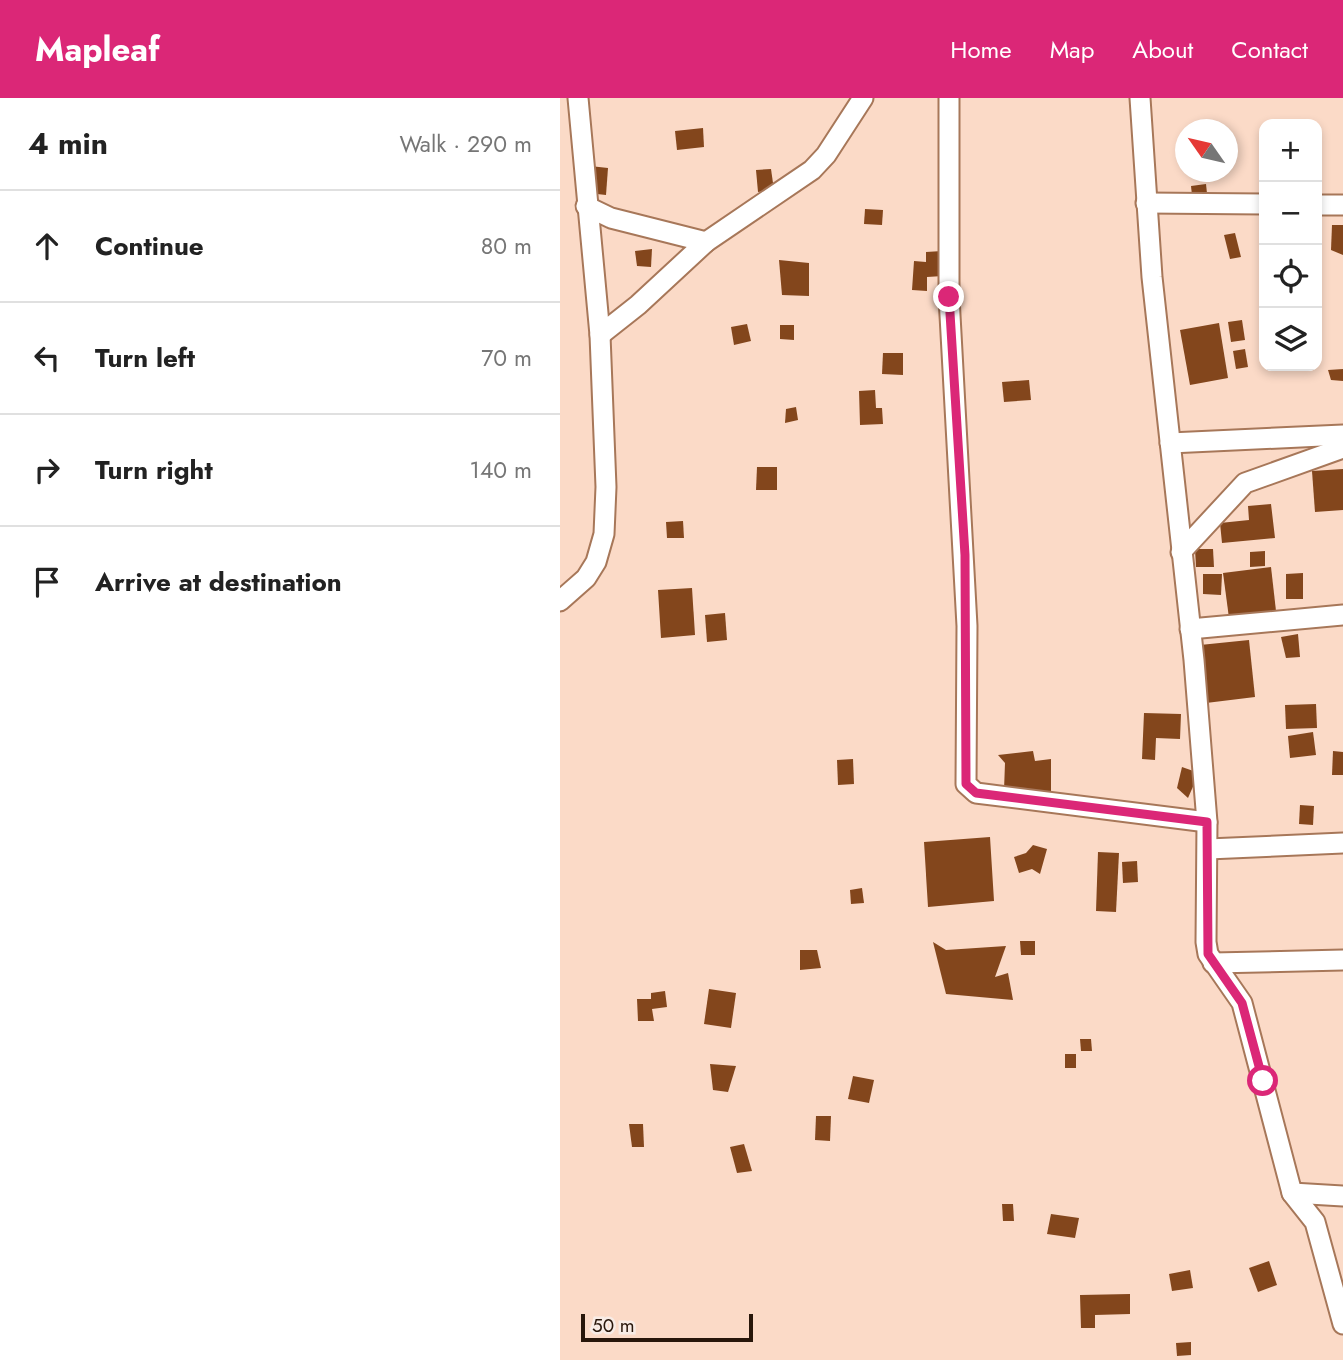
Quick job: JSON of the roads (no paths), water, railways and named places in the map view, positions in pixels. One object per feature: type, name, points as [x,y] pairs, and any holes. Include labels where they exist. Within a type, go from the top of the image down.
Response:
[{"type":"street","points":[[560,601],[586,578],[596,562],[604,534],[606,487],[600,335],[578,98]]},
{"type":"street","points":[[600,335],[638,305],[706,242],[812,170],[826,155],[863,98]]},
{"type":"street","points":[[949,98],[949,297],[967,626],[966,784],[976,793],[1207,822]]},
{"type":"street","points":[[1140,98],[1146,204],[1207,822],[1206,942],[1213,963],[1242,1003],[1292,1193],[1315,1222],[1343,1324]]},
{"type":"street","points":[[1146,204],[1259,204]]},
{"type":"street","points":[[1322,205],[1343,205]]},
{"type":"street","points":[[586,206],[611,218],[706,242]]},
{"type":"street","points":[[1170,443],[1343,435]]},
{"type":"street","points":[[1181,552],[1245,483],[1343,448]]},
{"type":"street","points":[[1190,629],[1343,615]]},
{"type":"street","points":[[1208,849],[1343,843]]},
{"type":"street","points":[[1213,963],[1343,960]]},
{"type":"street","points":[[1292,1193],[1343,1196]]}]
